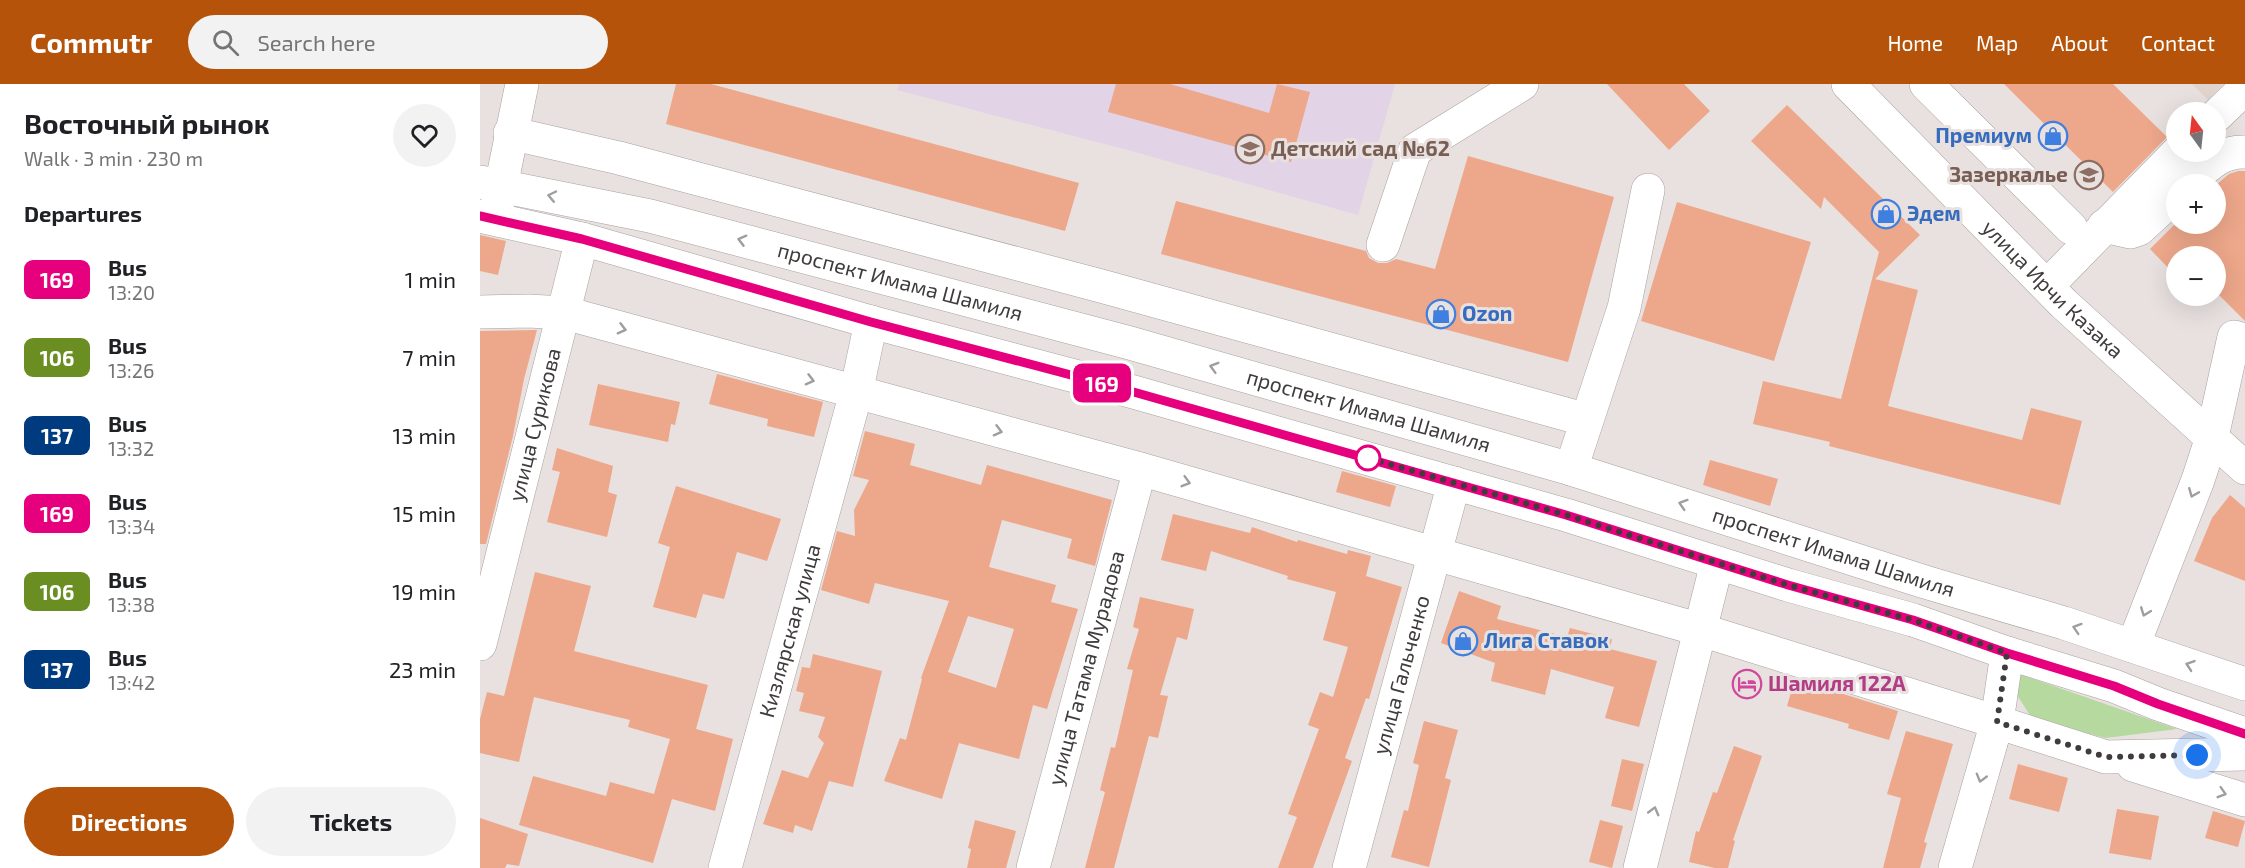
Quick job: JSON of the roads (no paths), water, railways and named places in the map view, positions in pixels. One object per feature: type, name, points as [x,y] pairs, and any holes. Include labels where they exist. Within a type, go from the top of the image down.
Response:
[{"type":"street","points":[[487,218],[491,184],[510,133],[522,84]]},
{"type":"street","points":[[1383,245],[1416,150],[1522,84]]},
{"type":"street","name":"улица Ирчи Казака","points":[[1848,84],[2047,286],[2245,468]]},
{"type":"street","points":[[1926,84],[2071,228]]},
{"type":"street","points":[[2226,106],[2245,88]]},
{"type":"street","points":[[510,133],[665,170],[1090,283],[1587,420]]},
{"type":"street","points":[[2199,174],[2218,157],[2233,151],[2245,152]]},
{"type":"street","points":[[2047,286],[2168,162]]},
{"type":"street","name":"проспект Имама Шамиля","points":[[491,184],[650,216],[1096,334],[1571,468],[1925,582],[2020,609],[2245,684]]},
{"type":"street","points":[[1571,468],[1624,308],[1648,190]]},
{"type":"street","points":[[2104,226],[2130,232],[2139,229],[2166,204]]},
{"type":"street","name":"улица Сурикова","points":[[480,645],[582,239],[594,205]]},
{"type":"street","name":"проспект Имама Шамиля","points":[[487,218],[582,239],[871,322],[1116,387],[1566,515],[1717,563],[1913,620],[2007,653],[2114,686],[2234,731]]},
{"type":"street","points":[[480,312],[528,311],[565,314],[1140,469],[1701,630],[2245,800]]},
{"type":"street","name":"Кизлярская улица","points":[[725,868],[856,393],[871,322]]},
{"type":"street","points":[[2133,646],[2198,480],[2212,438],[2234,337],[2245,340]]},
{"type":"street","name":"улица Татама Мурадова","points":[[1033,868],[1140,469]]},
{"type":"street","name":"улица Гальченко","points":[[1348,868],[1454,483]]},
{"type":"street","points":[[1640,868],[1717,563]]},
{"type":"street","points":[[1955,868],[1997,722],[2007,653]]},
{"type":"street","points":[[2234,731],[2245,692]]},
{"type":"street","points":[[2106,757],[2245,754]]},
{"type":"place","name":"Премиум","points":[[2053,136]]},
{"type":"place","name":"Детский сад №62","points":[[1250,149]]},
{"type":"place","name":"Зазеркалье","points":[[2089,175]]},
{"type":"place","name":"Эдем","points":[[1886,214]]},
{"type":"place","name":"Ozon","points":[[1441,314]]},
{"type":"place","name":"Лига Ставок","points":[[1463,641]]},
{"type":"place","name":"Шамиля 122А","points":[[1747,684]]}]
